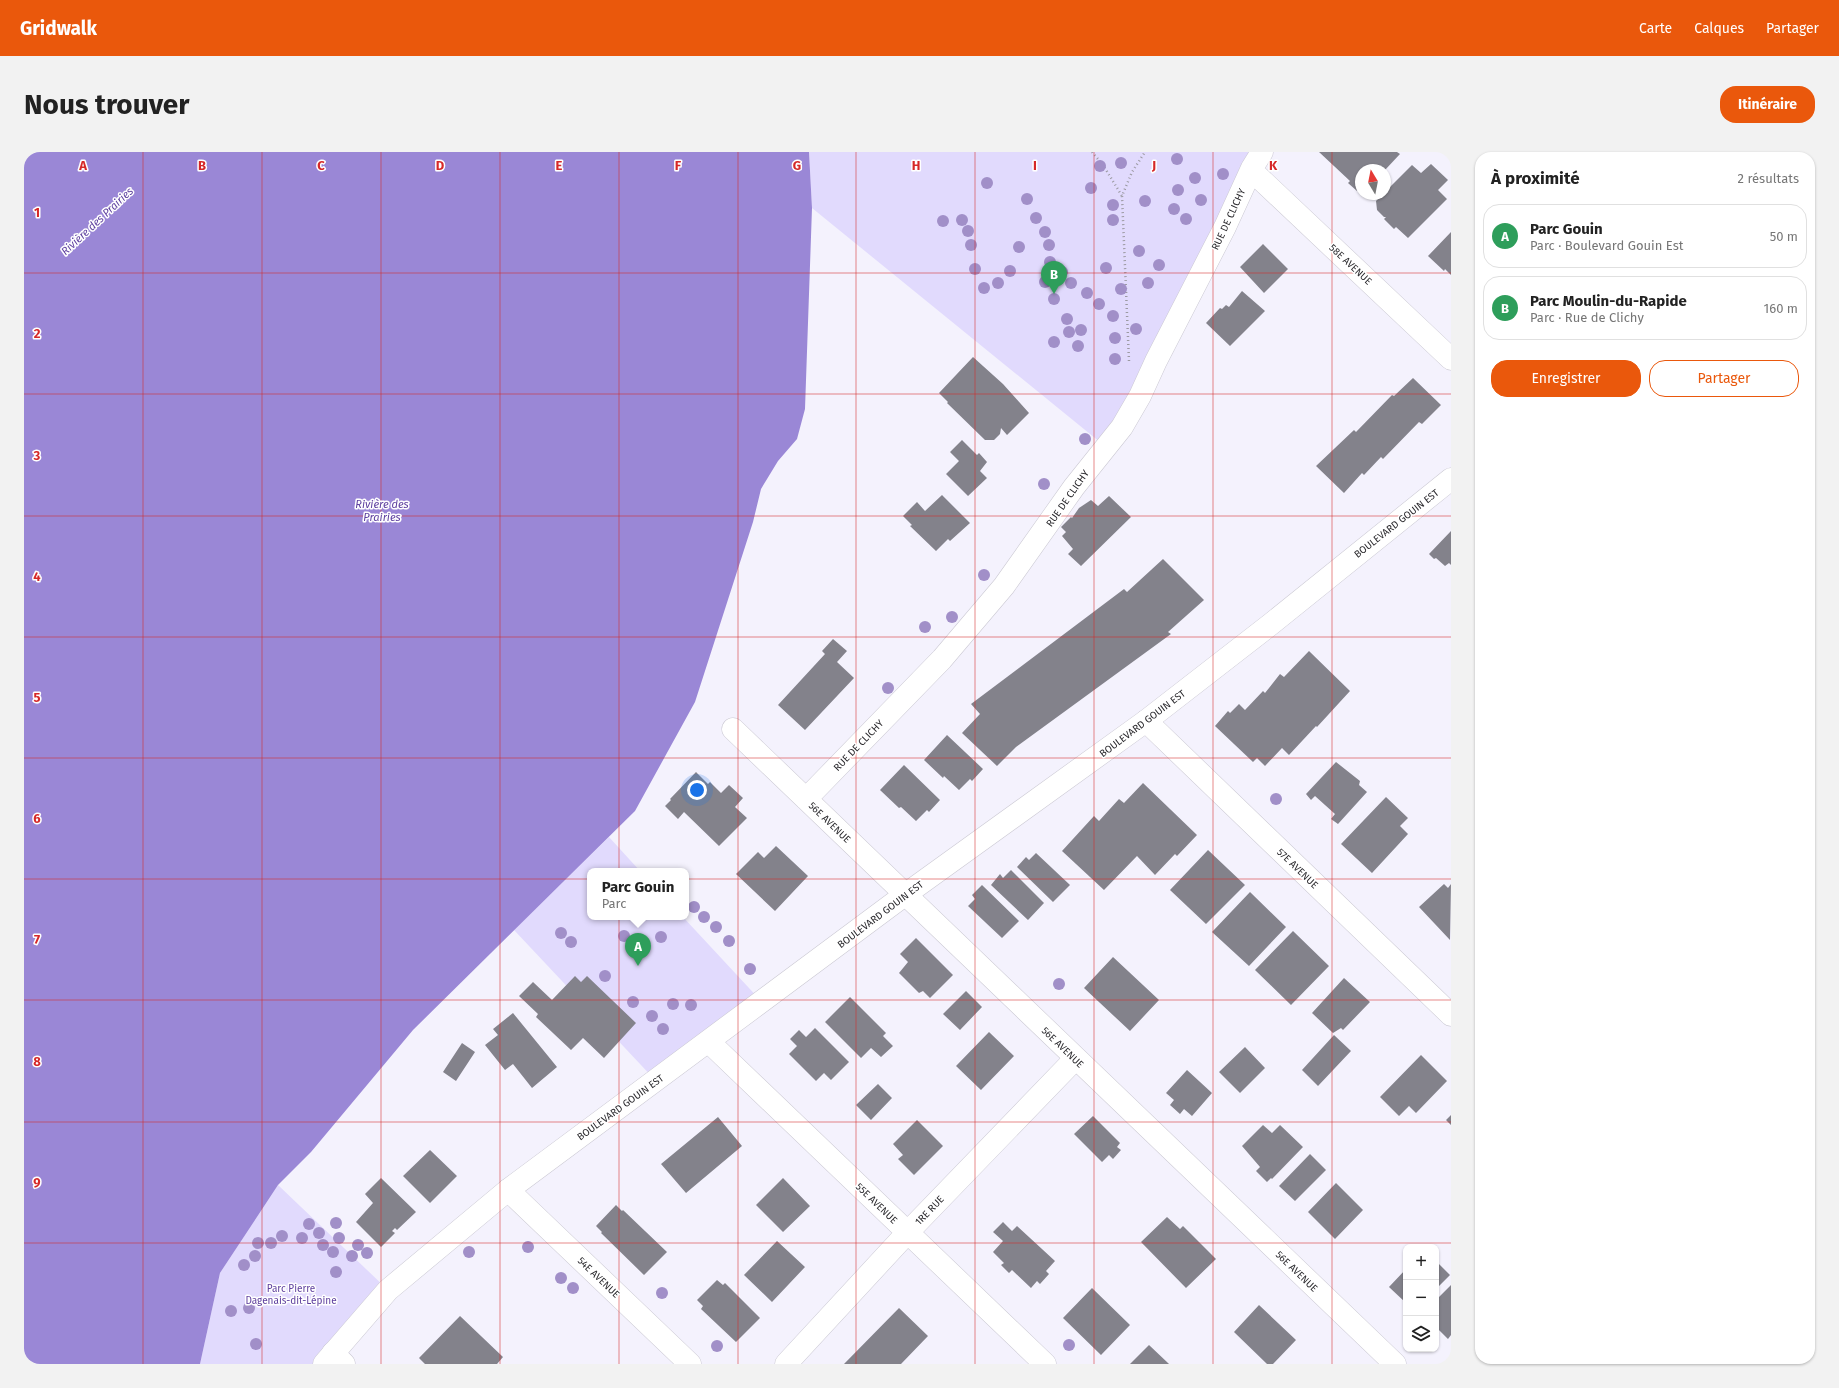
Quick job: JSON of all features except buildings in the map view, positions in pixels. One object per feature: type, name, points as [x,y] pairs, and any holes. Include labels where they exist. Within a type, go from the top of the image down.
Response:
[{"type":"street","name":"RUE DE CLICHY","points":[[806,799],[942,659],[1004,586],[1074,487],[1122,427],[1140,396],[1156,361],[1225,228],[1251,170],[1262,152]]},
{"type":"street","name":"58E AVENUE","points":[[1251,170],[1451,359]]},
{"type":"street","name":"BOULEVARD GOUIN EST","points":[[333,1360],[388,1290],[508,1190],[906,894],[1146,722],[1271,624],[1451,479]]},
{"type":"street","name":"57E AVENUE","points":[[1146,722],[1451,1015]]},
{"type":"street","name":"56E AVENUE","points":[[733,729],[906,894],[1075,1059],[1395,1364]]},
{"type":"street","name":"55E AVENUE","points":[[709,1042],[1045,1364]]},
{"type":"street","name":"1RE RUE","points":[[786,1364],[908,1232],[1075,1059]]},
{"type":"street","name":"54E AVENUE","points":[[508,1190],[690,1364]]},
{"type":"path","points":[[1092,152],[1103,165],[1122,196]]},
{"type":"path","points":[[1129,365],[1122,196],[1132,172],[1145,152]]},
{"type":"green space","points":[[809,152],[1262,152],[1106,447],[812,208]]},
{"type":"green space","points":[[609,837],[637,868],[587,868],[587,920],[686,920],[762,1002],[656,1081],[514,930]]},
{"type":"green space","name":"Parc Pierre Dagenais-dit-Lépine","points":[[278,1185],[388,1290],[324,1364],[200,1364],[220,1273]]},
{"type":"water","name":"Rivière des Prairies","points":[[24,152],[809,152],[812,208],[805,409],[797,439],[778,461],[761,489],[753,522],[695,702],[635,811],[413,1030],[311,1152],[278,1185],[220,1273],[200,1364],[24,1364]]},
{"type":"place","name":"Parc Moulin-du-Rapide","points":[[1054,294]]},
{"type":"place","name":"Parc Gouin","points":[[638,966]]}]
